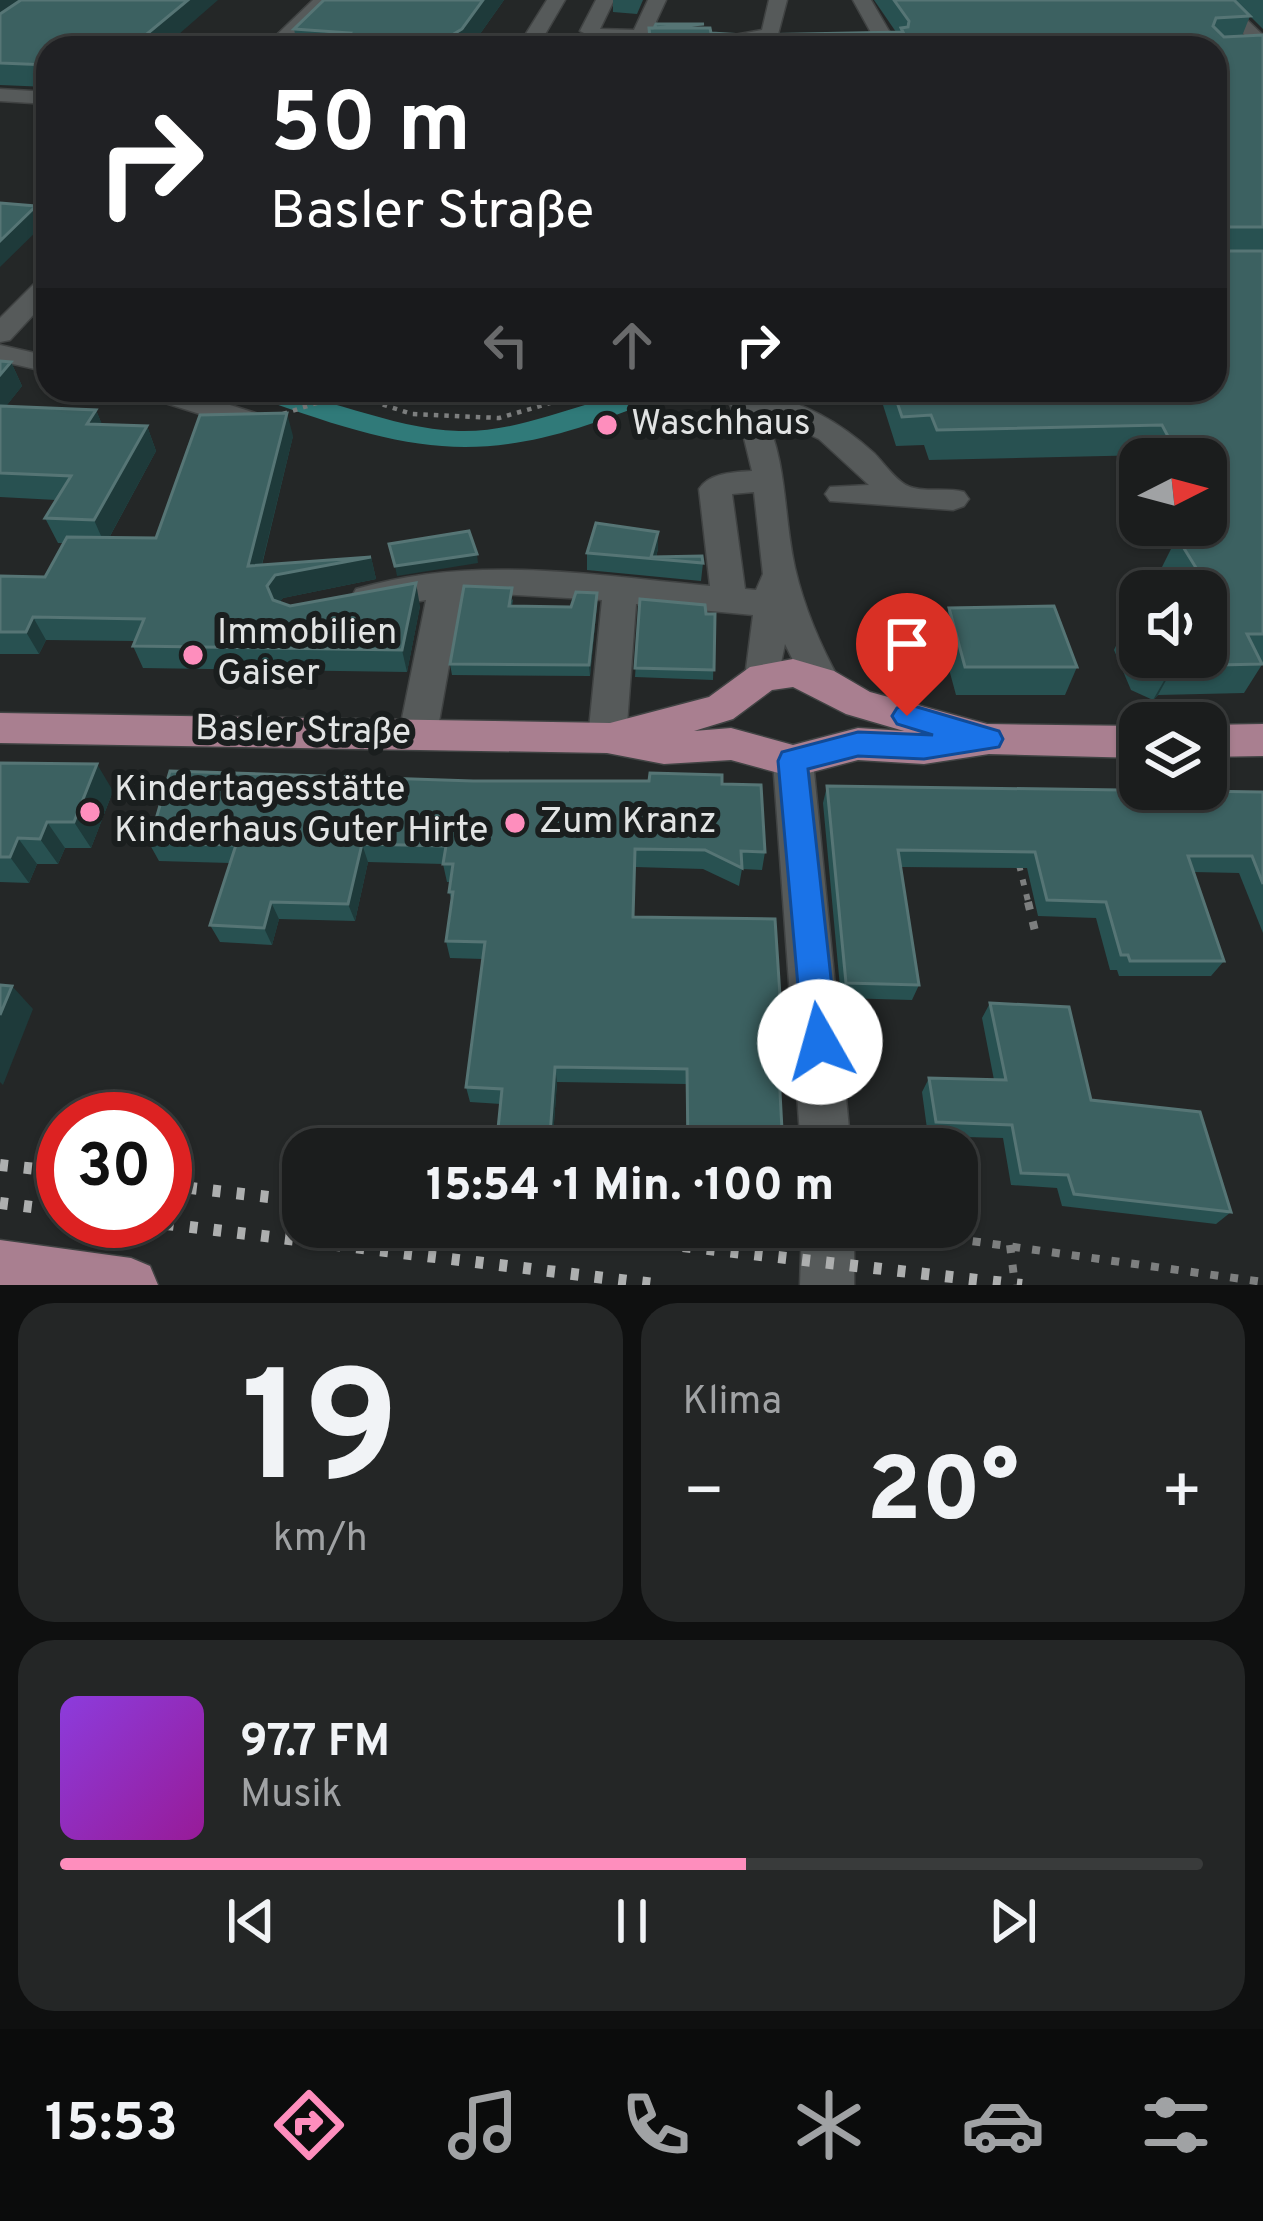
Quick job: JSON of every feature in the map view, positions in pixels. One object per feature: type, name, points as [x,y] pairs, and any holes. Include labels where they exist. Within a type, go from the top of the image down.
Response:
[{"type":"main road","name":"Basler Straße","points":[[607,738],[720,709],[752,685],[793,673],[860,704],[989,739]]},
{"type":"main road","points":[[752,685],[738,724],[795,754],[846,733],[847,710],[827,686]]},
{"type":"main road","name":"Basler Straße","points":[[0,728],[607,738],[664,748],[731,744],[795,754],[858,744],[924,748],[989,739],[1119,742]]},
{"type":"main road","points":[[1227,741],[1263,740]]},
{"type":"main road","points":[[0,1267],[105,1283]]},
{"type":"street","points":[[286,36],[323,0]]},
{"type":"street","points":[[534,36],[556,0]]},
{"type":"street","points":[[595,36],[590,31],[605,0]]},
{"type":"street","points":[[632,36],[641,34],[657,0]]},
{"type":"street","points":[[756,36],[770,34],[778,0]]},
{"type":"street","points":[[862,0],[883,36]]},
{"type":"street","points":[[1216,0],[1263,48]]},
{"type":"street","points":[[1231,50],[1263,48]]},
{"type":"street","points":[[0,95],[36,97]]},
{"type":"street","points":[[0,334],[36,296]]},
{"type":"street","points":[[0,353],[36,361]]},
{"type":"street","points":[[201,402],[270,419]]},
{"type":"street","points":[[744,402],[757,430],[768,482],[778,568],[810,665],[827,686]]},
{"type":"street","points":[[777,402],[854,451],[899,496]]},
{"type":"street","points":[[729,600],[715,488],[735,482],[768,482]]},
{"type":"street","points":[[841,494],[953,499]]},
{"type":"street","points":[[752,685],[778,568]]},
{"type":"street","points":[[339,603],[446,585],[516,580],[769,604]]},
{"type":"street","points":[[418,733],[446,585]]},
{"type":"street","points":[[607,738],[620,590]]},
{"type":"street","points":[[795,754],[824,1128]]},
{"type":"street","points":[[827,1285],[828,1248]]},
{"type":"path","points":[[270,419],[315,402]]},
{"type":"path","points":[[383,402],[412,413],[474,419],[559,402]]},
{"type":"path","points":[[1015,846],[1035,931]]},
{"type":"path","points":[[978,1241],[1263,1282]]},
{"type":"path","points":[[1010,1245],[1016,1285]]},
{"type":"building","points":[[21,0],[188,0],[144,36],[36,36],[36,64],[0,63],[0,14]]},
{"type":"building","points":[[324,0],[483,0],[462,29],[451,36],[347,36],[350,33],[294,29]]},
{"type":"building","points":[[894,0],[1234,0],[1250,16],[1216,18],[1213,26],[1223,36],[650,36],[649,28],[710,28],[711,33],[744,35],[903,32],[901,28],[908,27],[909,21]]},
{"type":"building","points":[[656,24],[704,24],[654,28]]},
{"type":"building","points":[[1263,35],[1263,227],[1227,227],[1227,37]]},
{"type":"building","points":[[0,203],[36,206],[0,241]]},
{"type":"building","points":[[1227,251],[1263,251],[1263,634],[1247,634],[1262,664],[1227,665],[1227,570],[1197,570],[1183,546],[1227,546],[1227,438],[1169,438],[1162,425],[937,430],[931,415],[902,417],[897,402],[1227,402]]},
{"type":"building","points":[[0,406],[96,410],[87,424],[147,426],[94,520],[45,518],[71,476],[0,473]]},
{"type":"building","points":[[287,413],[248,566],[371,557],[275,575],[267,586],[273,600],[290,606],[416,583],[402,650],[133,646],[144,619],[33,617],[26,632],[0,632],[0,576],[45,577],[67,537],[156,538],[200,415]]},
{"type":"building","points":[[596,523],[658,532],[651,557],[702,556],[703,563],[587,553]]},
{"type":"building","points":[[469,531],[477,554],[395,566],[389,544]]},
{"type":"building","points":[[464,586],[512,588],[509,606],[571,607],[576,592],[597,593],[589,665],[450,664]]},
{"type":"building","points":[[640,599],[705,605],[706,614],[715,614],[714,670],[635,668]]},
{"type":"building","points":[[1054,606],[1077,667],[965,667],[949,608]]},
{"type":"building","points":[[0,763],[97,764],[74,822],[47,822],[40,839],[18,838],[10,857],[0,857]]},
{"type":"building","points":[[170,771],[473,781],[649,781],[650,773],[722,775],[722,784],[761,785],[765,852],[741,851],[742,868],[705,850],[635,849],[633,917],[775,919],[785,1073],[779,1073],[782,1128],[688,1128],[687,1069],[555,1067],[551,1128],[498,1128],[502,1089],[466,1087],[485,942],[446,941],[453,864],[443,864],[446,846],[362,844],[348,904],[271,902],[264,928],[210,925],[236,845],[149,843]]},
{"type":"building","points":[[827,786],[1119,790],[1119,810],[1227,810],[1227,792],[1263,792],[1263,884],[1252,856],[1188,856],[1224,961],[1130,961],[1128,955],[1121,955],[1106,902],[1047,900],[1035,852],[898,850],[919,985],[846,983]]},
{"type":"building","points":[[0,985],[12,986],[0,1015]]},
{"type":"building","points":[[990,1003],[1069,1007],[1091,1100],[1200,1112],[1231,1212],[1074,1194],[1068,1175],[1021,1173],[1012,1125],[936,1122],[929,1078],[1006,1080]]},
{"type":"waterway","points":[[296,402],[370,426],[458,441],[546,430],[626,402]]},
{"type":"railway","points":[[0,1165],[36,1169]]},
{"type":"railway","points":[[192,1188],[282,1199]]},
{"type":"railway","points":[[0,1203],[36,1208]]},
{"type":"railway","points":[[192,1227],[662,1285]]},
{"type":"railway","points":[[699,1248],[1022,1285]]},
{"type":"place","name":"Waschhaus","points":[[607,425]]},
{"type":"place","name":"Immobilien Gaiser","points":[[193,655]]},
{"type":"place","name":"Kindertagesstätte Kinderhaus Guter Hirte","points":[[90,812]]},
{"type":"place","name":"Zum Kranz","points":[[515,823]]},
{"type":"route","points":[[820,1042],[793,761],[858,744],[924,748],[989,739],[907,716]]}]
